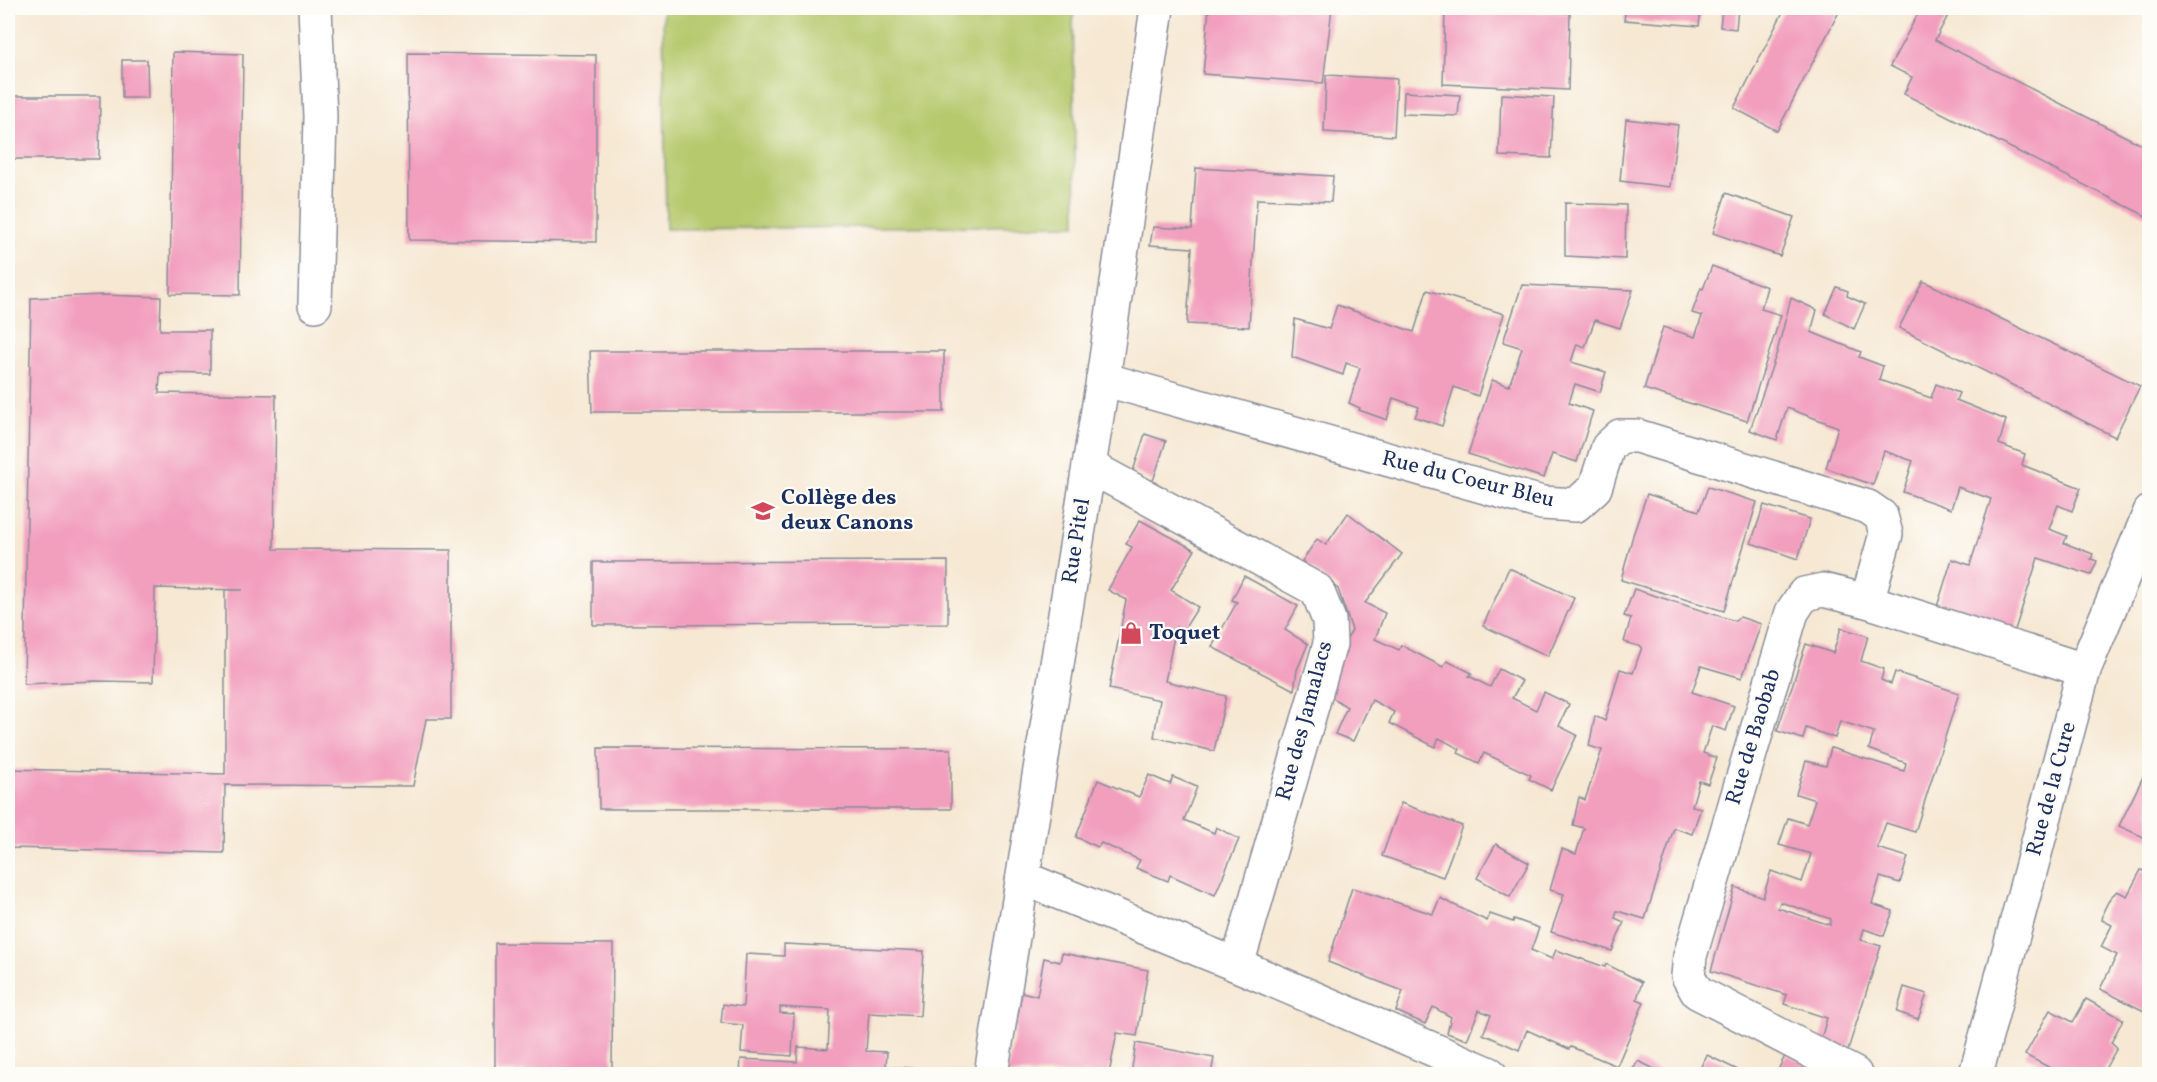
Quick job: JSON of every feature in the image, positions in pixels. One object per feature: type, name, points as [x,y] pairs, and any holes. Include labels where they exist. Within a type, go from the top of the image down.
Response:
[{"type":"street","points":[[315,8],[320,117],[315,305]]},
{"type":"street","name":"Rue Pitel","points":[[991,1074],[1103,379],[1157,8]]},
{"type":"street","name":"Rue du Coeur Bleu","points":[[1103,379],[1542,503],[1576,505],[1594,488],[1608,447],[1620,436],[1637,436],[1868,507],[1881,516],[1886,534],[1867,601]]},
{"type":"street","name":"Rue des Jamalacs","points":[[1089,466],[1317,590],[1329,620],[1330,644],[1237,964]]},
{"type":"street","name":"Rue de la Cure","points":[[1976,1074],[2084,670],[2150,512]]},
{"type":"street","name":"Rue de Baobab","points":[[1855,1074],[1697,992],[1688,976],[1690,956],[1792,612],[1804,594],[1823,590],[1867,601],[2084,670]]},
{"type":"street","points":[[1023,878],[1237,964],[1491,1074]]},
{"type":"green space","points":[[663,8],[1073,8],[1076,225],[666,229]]},
{"type":"building","points":[[1209,8],[1332,8],[1323,83],[1203,74]]},
{"type":"building","points":[[1626,8],[1701,8],[1699,26],[1624,20]]},
{"type":"building","points":[[1722,8],[1738,8],[1736,29],[1720,27]]},
{"type":"building","points":[[1785,8],[1841,8],[1777,131],[1734,108]]},
{"type":"building","points":[[1921,8],[1952,8],[1935,40],[2150,149],[2150,218],[1904,94],[1912,77],[1890,66]]},
{"type":"building","points":[[1445,9],[1570,13],[1568,90],[1443,84]]},
{"type":"building","points":[[173,52],[243,54],[240,295],[170,294]]},
{"type":"building","points":[[408,53],[596,55],[596,242],[409,240]]},
{"type":"building","points":[[122,60],[147,60],[148,98],[122,98]]},
{"type":"building","points":[[1326,75],[1397,79],[1394,136],[1324,132]]},
{"type":"building","points":[[1404,92],[1460,95],[1458,116],[1403,114]]},
{"type":"building","points":[[1501,94],[1554,97],[1551,158],[1499,156]]},
{"type":"building","points":[[8,96],[100,96],[99,159],[8,159]]},
{"type":"building","points":[[1626,119],[1678,125],[1670,187],[1620,181]]},
{"type":"building","points":[[1196,168],[1333,176],[1331,202],[1257,199],[1249,327],[1187,324],[1192,248],[1150,245],[1153,227],[1192,229]]},
{"type":"building","points":[[1726,193],[1794,217],[1780,256],[1713,233]]},
{"type":"building","points":[[1565,203],[1626,205],[1625,259],[1565,256]]},
{"type":"building","points":[[1712,266],[1767,287],[1761,309],[1781,315],[1747,421],[1644,389],[1663,327],[1695,337],[1702,316],[1692,313]]},
{"type":"building","points":[[1923,281],[2140,386],[2115,437],[1899,328]]},
{"type":"building","points":[[1522,285],[1633,290],[1620,328],[1595,320],[1585,347],[1577,344],[1571,362],[1606,372],[1600,392],[1575,384],[1569,403],[1593,411],[1577,462],[1552,454],[1544,478],[1468,454],[1492,380],[1509,386],[1522,348],[1503,342]]},
{"type":"building","points":[[1837,287],[1848,291],[1847,296],[1865,304],[1854,329],[1825,314]]},
{"type":"building","points":[[1427,290],[1504,314],[1478,396],[1454,387],[1442,426],[1415,417],[1419,407],[1393,398],[1387,420],[1359,410],[1360,408],[1349,403],[1360,368],[1346,363],[1343,375],[1292,357],[1295,319],[1329,329],[1337,305],[1414,332]]},
{"type":"building","points":[[103,295],[161,297],[160,330],[210,330],[210,374],[160,373],[159,393],[276,395],[274,549],[451,550],[451,719],[426,719],[413,786],[225,785],[224,853],[8,848],[8,769],[225,774],[225,590],[243,590],[155,588],[153,682],[95,681],[24,684],[31,298]]},
{"type":"building","points":[[1791,298],[1817,310],[1811,332],[1861,352],[1859,357],[1883,366],[1879,380],[1931,398],[1936,384],[1959,393],[1956,400],[2006,420],[1999,444],[2025,454],[2022,465],[2081,488],[2072,511],[2058,505],[2049,529],[2067,536],[2064,543],[2093,554],[2091,559],[2097,561],[2091,575],[2038,558],[2013,636],[1936,610],[1952,559],[1970,565],[1991,499],[1958,487],[1951,509],[1903,492],[1913,461],[1884,451],[1873,485],[1826,468],[1838,427],[1787,408],[1777,440],[1750,430],[1777,352]]},
{"type":"building","points":[[590,351],[944,351],[944,412],[592,412]]},
{"type":"building","points":[[1145,434],[1166,441],[1153,481],[1133,471]]},
{"type":"building","points":[[1708,487],[1757,502],[1724,611],[1621,580],[1647,494],[1699,511]]},
{"type":"building","points":[[1764,505],[1810,519],[1798,559],[1751,543]]},
{"type":"building","points":[[1348,513],[1402,554],[1365,603],[1385,613],[1375,639],[1399,650],[1401,645],[1443,667],[1447,661],[1472,673],[1469,676],[1490,687],[1499,669],[1522,681],[1512,698],[1536,710],[1544,692],[1569,704],[1559,726],[1577,735],[1551,790],[1529,779],[1531,775],[1484,753],[1479,763],[1458,753],[1460,749],[1439,738],[1435,747],[1389,723],[1394,712],[1372,700],[1353,741],[1335,734],[1347,707],[1324,692],[1326,678],[1352,630],[1338,589],[1302,561],[1317,539],[1326,545]]},
{"type":"building","points":[[1140,520],[1195,550],[1171,590],[1198,607],[1183,631],[1176,627],[1165,681],[1226,696],[1214,751],[1154,737],[1160,700],[1109,689],[1126,600],[1108,590],[1132,547],[1126,544]]},
{"type":"building","points":[[948,561],[948,624],[593,625],[593,562]]},
{"type":"building","points":[[1509,568],[1574,598],[1548,656],[1483,626]]},
{"type":"building","points":[[1244,576],[1298,606],[1285,630],[1308,644],[1297,670],[1294,690],[1212,647],[1237,602],[1232,600]]},
{"type":"building","points":[[1634,589],[1735,621],[1740,617],[1761,624],[1742,678],[1701,666],[1692,692],[1734,706],[1726,731],[1712,726],[1703,753],[1717,758],[1708,784],[1699,781],[1692,806],[1701,808],[1692,834],[1674,828],[1645,919],[1617,911],[1615,918],[1624,922],[1612,951],[1551,932],[1564,894],[1550,890],[1562,849],[1576,854],[1584,828],[1573,825],[1579,797],[1585,800],[1602,750],[1589,746],[1595,716],[1605,721],[1620,669],[1633,673],[1642,647],[1624,642],[1631,618],[1624,616]]},
{"type":"building","points":[[1841,628],[1868,636],[1861,661],[1884,669],[1881,680],[1891,684],[1895,672],[1959,693],[1915,832],[1886,823],[1877,848],[1908,857],[1900,883],[1880,877],[1872,904],[1893,911],[1884,936],[1864,929],[1861,940],[1881,946],[1845,1059],[1819,1046],[1827,1018],[1784,1004],[1787,995],[1711,971],[1735,887],[1763,897],[1771,871],[1802,882],[1811,854],[1779,845],[1788,818],[1807,824],[1815,800],[1796,794],[1806,761],[1826,766],[1831,748],[1904,771],[1906,763],[1869,749],[1874,732],[1840,721],[1835,738],[1806,728],[1803,739],[1777,731],[1806,644],[1833,653]],"holes":[[[1780,902],[1831,919],[1830,925],[1778,908]]]},
{"type":"building","points":[[598,748],[951,749],[951,809],[599,809]]},
{"type":"building","points":[[1149,775],[1170,784],[1173,777],[1197,787],[1184,820],[1214,833],[1216,827],[1239,839],[1215,895],[1170,875],[1168,881],[1136,868],[1140,860],[1101,843],[1098,847],[1076,837],[1098,780],[1139,797]]},
{"type":"building","points":[[2144,775],[2150,777],[2150,840],[2119,826]]},
{"type":"building","points":[[1401,803],[1462,826],[1443,877],[1382,856]]},
{"type":"building","points":[[1496,844],[1529,863],[1510,897],[1477,878]]},
{"type":"building","points":[[2141,870],[2150,874],[2150,1005],[2146,1012],[2100,989],[2117,955],[2101,947],[2112,925],[2102,920],[2104,910],[2110,898],[2117,891],[2127,896]]},
{"type":"building","points":[[1352,888],[1433,914],[1440,898],[1487,921],[1490,914],[1513,922],[1514,919],[1539,928],[1531,950],[1552,959],[1556,950],[1605,967],[1606,964],[1642,982],[1637,999],[1644,1002],[1617,1066],[1571,1047],[1569,1049],[1527,1030],[1519,1050],[1483,1034],[1491,1015],[1479,1010],[1467,1040],[1447,1033],[1451,1017],[1433,1007],[1425,1024],[1396,1011],[1403,991],[1328,962]]},
{"type":"building","points":[[495,943],[613,944],[612,1071],[495,1072]]},
{"type":"building","points":[[784,944],[924,951],[920,1016],[869,1013],[866,1051],[887,1052],[886,1067],[912,1068],[912,1074],[740,1074],[741,1059],[797,1062],[798,1047],[828,1049],[830,1010],[780,1007],[780,1013],[794,1014],[792,1056],[741,1052],[743,1025],[721,1023],[723,1004],[743,1007],[746,954],[784,956]]},
{"type":"building","points":[[1062,953],[1148,970],[1137,1036],[1117,1033],[1109,1074],[1007,1074],[1022,992],[1037,996],[1044,958],[1060,962]]},
{"type":"building","points":[[1904,987],[1927,994],[1918,1019],[1897,1012]]},
{"type":"building","points":[[2086,999],[2123,1019],[2111,1043],[2117,1048],[2102,1074],[2062,1074],[2025,1055],[2050,1010],[2073,1022]]},
{"type":"building","points":[[1136,1043],[1214,1058],[1211,1074],[1131,1074]]},
{"type":"building","points":[[1786,1054],[1826,1074],[1776,1074]]},
{"type":"building","points":[[1707,1055],[1746,1074],[1697,1074]]},
{"type":"building","points":[[1638,1061],[1665,1074],[1630,1074]]},
{"type":"place","name":"Collège des deux Canons","points":[[763,511]]},
{"type":"place","name":"Toquet","points":[[1131,633]]}]
